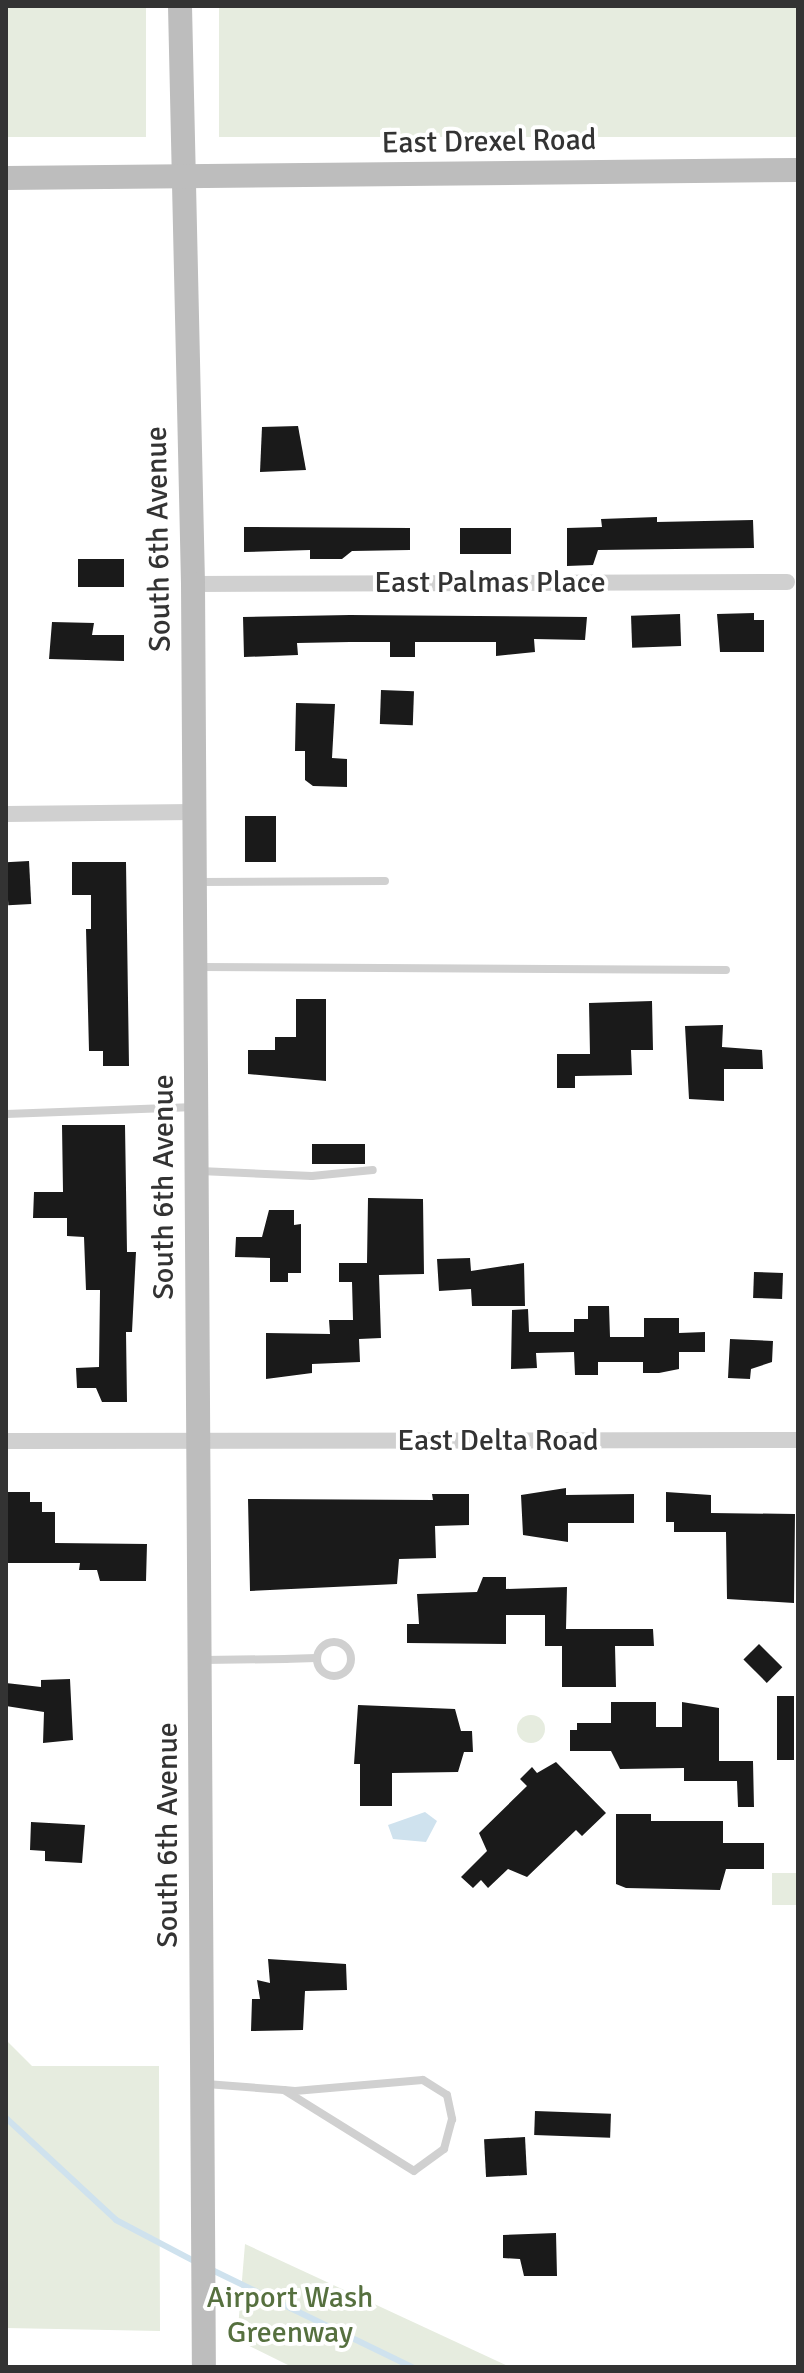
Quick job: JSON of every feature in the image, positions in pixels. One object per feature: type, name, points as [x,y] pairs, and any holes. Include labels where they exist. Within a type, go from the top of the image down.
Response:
[{"type":"street","name":"South 6th Avenue","points":[[180,6],[181,178],[193,584],[204,2367]]},
{"type":"street","name":"East Drexel Road","points":[[6,178],[798,170]]},
{"type":"street","name":"East Palmas Place","points":[[193,584],[787,582]]},
{"type":"street","points":[[6,814],[193,812]]},
{"type":"street","name":"East Delta Road","points":[[6,1441],[798,1440]]},
{"type":"lane","points":[[194,882],[385,881]]},
{"type":"lane","points":[[194,967],[726,970]]},
{"type":"lane","points":[[6,1114],[195,1107]]},
{"type":"lane","points":[[196,1171],[312,1176],[373,1170]]},
{"type":"lane","points":[[336,1641],[349,1651],[351,1662],[335,1676],[319,1669],[316,1658],[320,1647],[336,1641]]},
{"type":"lane","points":[[199,1660],[316,1658]]},
{"type":"lane","points":[[201,2084],[284,2090],[423,2080],[447,2095],[452,2119],[444,2149],[414,2171],[284,2090]]},
{"type":"green space","points":[[6,6],[146,6],[146,137],[6,137]]},
{"type":"green space","points":[[219,6],[798,6],[798,137],[219,137]]},
{"type":"green space","points":[[531,1715],[541,1719],[545,1729],[541,1739],[531,1743],[521,1739],[517,1729],[521,1719]]},
{"type":"green space","points":[[772,1873],[798,1873],[798,1905],[772,1905]]},
{"type":"green space","name":"Airport Wash Greenway","points":[[6,2040],[32,2066],[159,2066],[160,2331],[6,2328]]},
{"type":"green space","name":"Airport Wash Greenway","points":[[245,2244],[510,2367],[292,2367],[237,2340]]},
{"type":"water","points":[[425,1812],[437,1821],[426,1842],[393,1839],[388,1825]]},
{"type":"building","points":[[298,426],[306,470],[260,472],[262,427]]},
{"type":"building","points":[[657,517],[657,522],[753,520],[754,548],[598,550],[593,565],[567,566],[567,528],[602,527],[601,519]]},
{"type":"building","points":[[244,527],[410,528],[410,550],[352,551],[342,559],[310,559],[310,550],[244,552]]},
{"type":"building","points":[[460,528],[511,528],[511,554],[460,554]]},
{"type":"building","points":[[78,559],[124,559],[124,587],[78,587]]},
{"type":"building","points":[[754,613],[754,620],[764,620],[764,652],[720,652],[717,614]]},
{"type":"building","points":[[680,614],[681,646],[632,648],[631,616]]},
{"type":"building","points":[[243,617],[587,617],[585,640],[534,639],[535,652],[496,656],[496,642],[415,642],[415,657],[390,657],[390,642],[350,642],[297,643],[298,655],[244,657]]},
{"type":"building","points":[[52,622],[94,623],[92,635],[124,635],[124,661],[49,659]]},
{"type":"building","points":[[381,690],[414,691],[413,725],[380,724]]},
{"type":"building","points":[[296,703],[335,704],[332,758],[347,759],[347,787],[313,786],[305,780],[305,751],[295,751]]},
{"type":"building","points":[[245,816],[276,816],[276,862],[245,862]]},
{"type":"building","points":[[29,861],[31,904],[8,905],[6,862]]},
{"type":"building","points":[[72,862],[126,862],[129,1066],[103,1066],[103,1051],[89,1051],[86,929],[91,929],[91,895],[72,895]]},
{"type":"building","points":[[296,999],[326,999],[326,1081],[248,1074],[248,1050],[275,1050],[275,1037],[296,1037]]},
{"type":"building","points":[[652,1001],[653,1050],[631,1050],[632,1075],[575,1076],[575,1088],[557,1088],[557,1054],[590,1054],[589,1003]]},
{"type":"building","points":[[723,1025],[722,1047],[762,1050],[763,1069],[724,1069],[724,1101],[689,1099],[685,1026]]},
{"type":"building","points":[[62,1125],[125,1125],[127,1252],[136,1252],[132,1332],[126,1332],[127,1402],[102,1402],[96,1388],[77,1388],[76,1368],[99,1367],[100,1290],[86,1290],[84,1237],[67,1236],[67,1218],[33,1218],[34,1192],[63,1192]]},
{"type":"building","points":[[312,1144],[365,1144],[365,1164],[312,1164]]},
{"type":"building","points":[[368,1198],[423,1199],[424,1274],[379,1275],[381,1338],[359,1339],[360,1362],[312,1364],[312,1373],[266,1379],[266,1333],[330,1334],[329,1320],[353,1320],[352,1282],[339,1282],[339,1263],[367,1263]]},
{"type":"building","points":[[269,1210],[294,1210],[294,1225],[301,1224],[301,1273],[288,1273],[288,1282],[270,1282],[270,1258],[235,1257],[236,1237],[262,1237]]},
{"type":"building","points":[[470,1258],[471,1271],[524,1263],[525,1306],[472,1306],[471,1289],[439,1291],[437,1259]]},
{"type":"building","points":[[754,1272],[783,1273],[782,1299],[753,1298]]},
{"type":"building","points":[[588,1306],[609,1306],[610,1337],[644,1337],[644,1318],[679,1318],[679,1333],[705,1332],[705,1352],[679,1352],[679,1369],[659,1373],[643,1373],[643,1362],[598,1362],[598,1375],[575,1375],[574,1352],[536,1353],[537,1368],[511,1369],[512,1310],[528,1309],[529,1332],[574,1332],[574,1319],[588,1319]]},
{"type":"building","points":[[730,1339],[773,1341],[772,1362],[751,1369],[750,1379],[728,1378]]},
{"type":"building","points":[[566,1488],[566,1495],[634,1494],[634,1523],[568,1523],[568,1542],[523,1535],[521,1495]]},
{"type":"building","points":[[6,1492],[30,1492],[30,1502],[42,1502],[42,1512],[55,1512],[55,1543],[147,1544],[146,1581],[100,1581],[97,1570],[79,1570],[80,1563],[6,1563]]},
{"type":"building","points":[[666,1492],[711,1495],[711,1513],[795,1514],[794,1603],[727,1599],[726,1532],[674,1532],[674,1522],[666,1522]]},
{"type":"building","points":[[432,1494],[469,1494],[469,1525],[435,1526],[436,1558],[399,1559],[397,1584],[250,1591],[248,1499],[433,1500]]},
{"type":"building","points":[[483,1577],[506,1577],[506,1589],[567,1587],[566,1629],[653,1629],[654,1646],[615,1646],[616,1687],[562,1687],[562,1646],[545,1646],[545,1615],[506,1615],[506,1644],[407,1643],[407,1624],[419,1624],[417,1594],[477,1592]]},
{"type":"building","points":[[759,1644],[782,1667],[767,1683],[743,1660]]},
{"type":"building","points":[[70,1679],[73,1740],[43,1743],[44,1712],[6,1706],[6,1683],[41,1687],[41,1680]]},
{"type":"building","points":[[777,1696],[794,1696],[794,1760],[777,1760]]},
{"type":"building","points":[[611,1702],[656,1702],[656,1727],[682,1727],[682,1702],[719,1708],[719,1761],[753,1761],[754,1807],[738,1807],[737,1781],[684,1781],[684,1768],[620,1769],[611,1751],[570,1751],[570,1730],[577,1730],[577,1723],[611,1723]]},
{"type":"building","points":[[358,1705],[455,1709],[461,1731],[472,1731],[473,1752],[464,1752],[458,1772],[392,1773],[392,1806],[360,1806],[360,1764],[354,1764]]},
{"type":"building","points":[[556,1762],[606,1813],[582,1836],[576,1830],[527,1877],[508,1869],[488,1888],[481,1880],[473,1888],[461,1877],[487,1851],[479,1833],[527,1786],[520,1779],[532,1767],[537,1773]]},
{"type":"building","points":[[616,1814],[651,1814],[651,1821],[723,1821],[723,1843],[764,1843],[764,1869],[726,1869],[720,1890],[626,1888],[616,1884]]},
{"type":"building","points":[[31,1822],[85,1825],[82,1863],[45,1861],[45,1851],[30,1850]]},
{"type":"building","points":[[268,1959],[346,1964],[347,1990],[305,1991],[303,2030],[251,2031],[252,1999],[260,1999],[257,1980],[270,1983]]},
{"type":"building","points":[[535,2111],[611,2114],[610,2138],[534,2135]]},
{"type":"building","points":[[525,2137],[527,2175],[486,2177],[484,2139]]},
{"type":"building","points":[[556,2233],[557,2276],[524,2276],[520,2259],[503,2258],[503,2235]]},
{"type":"waterway","points":[[6,2118],[116,2220],[196,2262]]},
{"type":"waterway","points":[[210,2269],[412,2367]]}]
